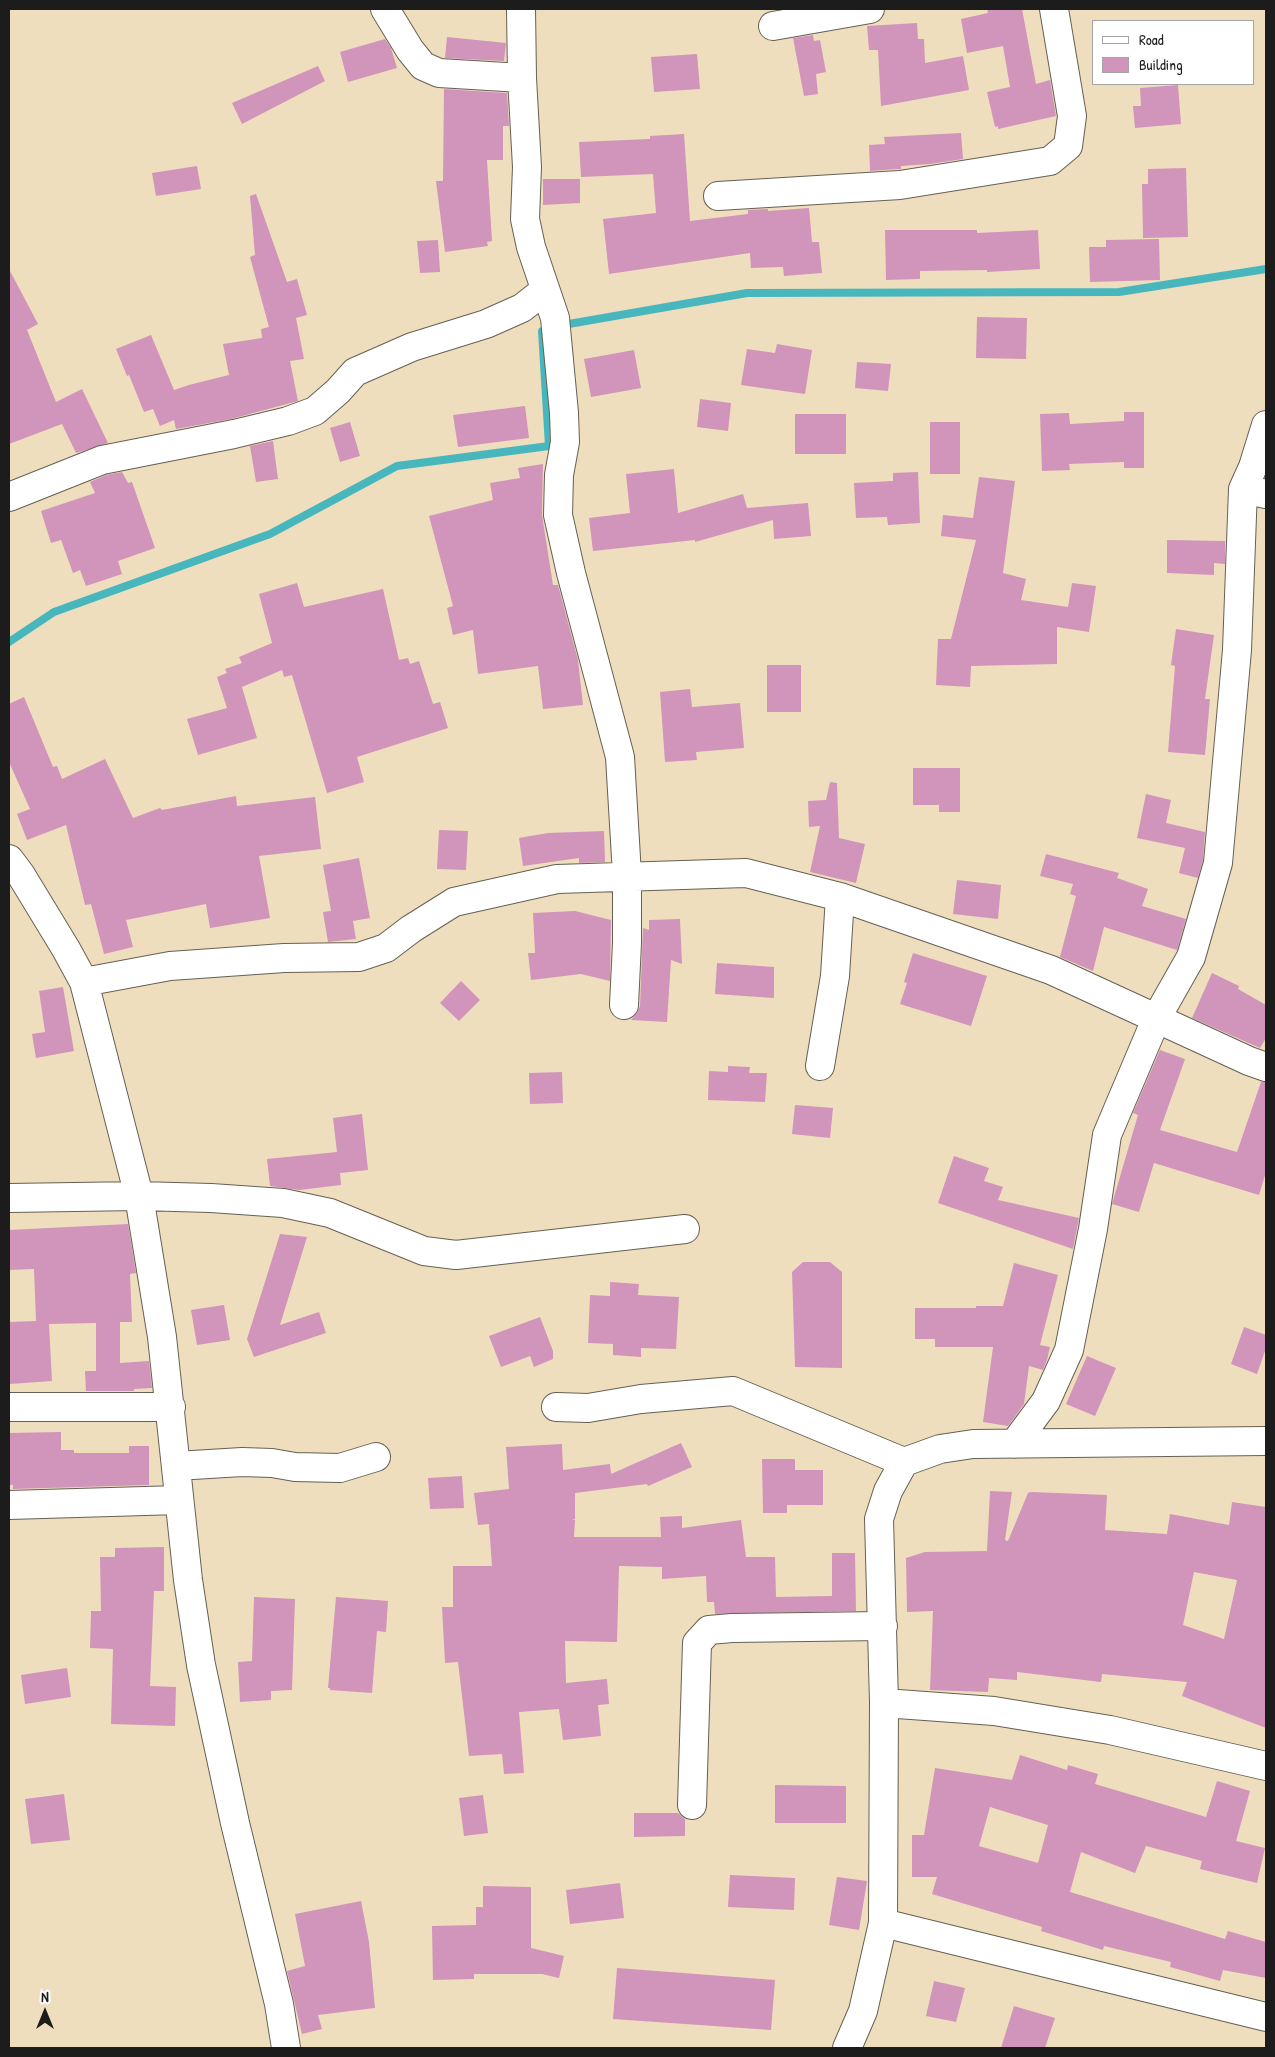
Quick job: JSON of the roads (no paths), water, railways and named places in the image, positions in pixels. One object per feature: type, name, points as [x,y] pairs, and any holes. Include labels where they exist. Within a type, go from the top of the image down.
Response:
[{"type":"street","points":[[386,9],[410,50],[423,66],[439,73],[522,78]]},
{"type":"street","points":[[521,9],[522,78],[527,167],[525,219],[531,247],[555,318],[564,413],[565,442],[559,475],[558,515],[620,757],[627,875],[627,943],[624,1005]]},
{"type":"street","points":[[772,26],[870,9]]},
{"type":"street","points":[[718,196],[900,185],[1050,161],[1068,146],[1072,116],[1054,9]]},
{"type":"street","points":[[9,497],[102,460],[288,421],[315,411],[338,391],[355,372],[412,347],[486,324],[522,308],[545,290]]},
{"type":"street","points":[[1014,1444],[1046,1401],[1069,1350],[1093,1229],[1107,1136],[1157,1017],[1191,957],[1218,863],[1237,650],[1255,491],[1253,466],[1266,425]]},
{"type":"street","points":[[9,858],[26,883],[84,982],[139,1196],[162,1337],[171,1407],[188,1580],[200,1664],[278,2004],[286,2048]]},
{"type":"street","points":[[84,982],[170,966],[284,958],[359,956],[386,948],[411,929],[454,902],[557,879],[627,875],[746,873],[840,897],[1051,970],[1157,1017],[1249,1061],[1266,1067]]},
{"type":"street","points":[[820,1066],[835,976],[840,897]]},
{"type":"street","points":[[9,1198],[139,1196],[212,1198],[283,1203],[330,1213],[424,1251],[456,1255],[685,1229]]},
{"type":"street","points":[[556,1407],[588,1408],[641,1399],[733,1391],[904,1462]]},
{"type":"street","points":[[9,1407],[171,1407]]},
{"type":"street","points":[[847,2048],[863,2011],[883,1923],[884,1703],[879,1519],[888,1491],[904,1462],[940,1449],[973,1444],[1266,1440]]},
{"type":"street","points":[[176,1466],[242,1462],[272,1463],[294,1467],[340,1468],[376,1457]]},
{"type":"street","points":[[9,1505],[180,1500]]},
{"type":"street","points":[[692,1805],[698,1643],[709,1630],[882,1626]]},
{"type":"street","points":[[884,1703],[994,1712],[1100,1728],[1266,1766]]},
{"type":"street","points":[[883,1923],[1266,2016]]},
{"type":"waterway","points":[[563,325],[747,293],[1119,292],[1266,269]]},
{"type":"waterway","points":[[9,642],[54,612],[270,534],[397,466],[549,446],[542,331],[548,328]]}]
